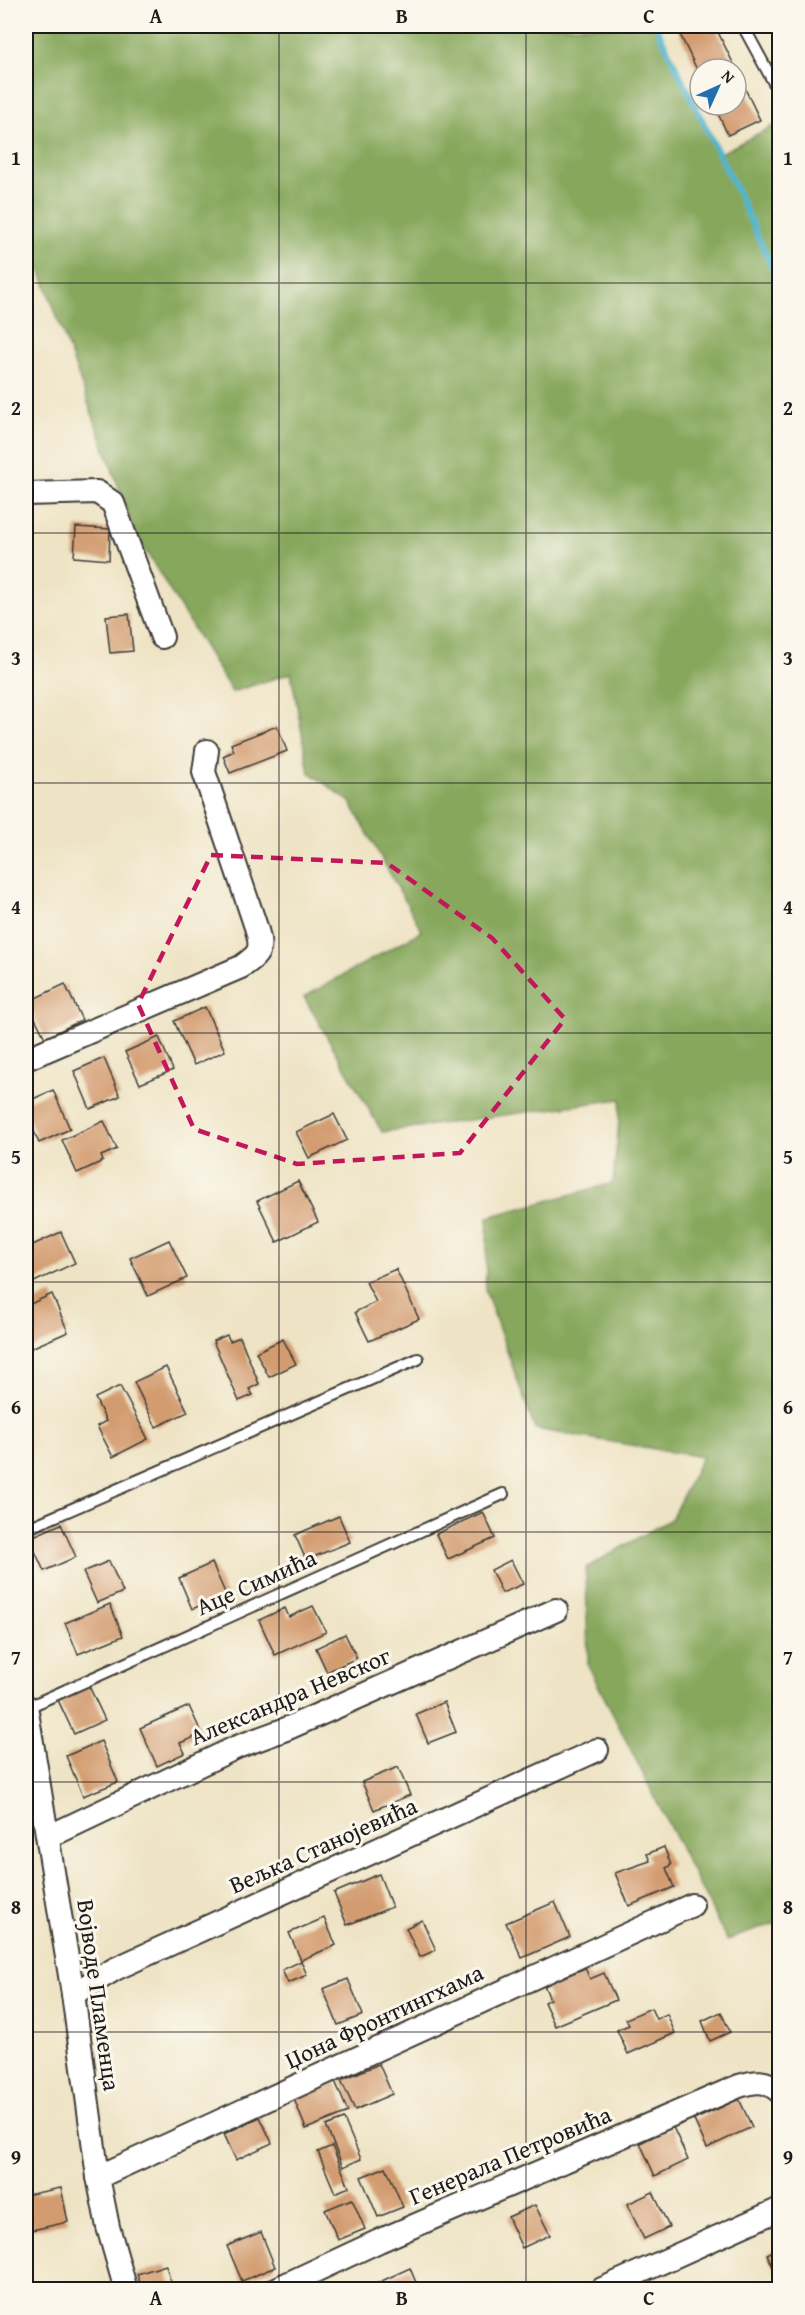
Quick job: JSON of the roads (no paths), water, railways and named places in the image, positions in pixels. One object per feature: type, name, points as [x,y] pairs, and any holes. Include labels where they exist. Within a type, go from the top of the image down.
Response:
[{"type":"street","points":[[26,494],[97,492],[113,503],[162,637]]},
{"type":"street","points":[[26,1059],[241,967],[254,958],[259,950],[261,943],[204,772],[207,751]]},
{"type":"street","name":"Александра Невског","points":[[48,1836],[237,1747],[297,1724],[556,1610]]},
{"type":"street","name":"Војводе Пламенца","points":[[26,1707],[73,1994],[98,2177],[108,2227],[126,2289]]},
{"type":"street","name":"Вељка Станојевића","points":[[73,1994],[115,1969],[597,1750]]},
{"type":"street","name":"Џона Фронтингхама","points":[[98,2177],[692,1905]]},
{"type":"street","name":"Генерала Петровића","points":[[274,2289],[379,2241],[739,2086],[755,2081],[775,2088]]},
{"type":"street","points":[[600,2289],[780,2209]]},
{"type":"lane","points":[[743,26],[780,94]]},
{"type":"lane","points":[[26,1529],[418,1359]]},
{"type":"lane","name":"Аце Симића","points":[[26,1707],[503,1494]]},
{"type":"waterway","points":[[656,26],[737,191],[780,285]]}]
